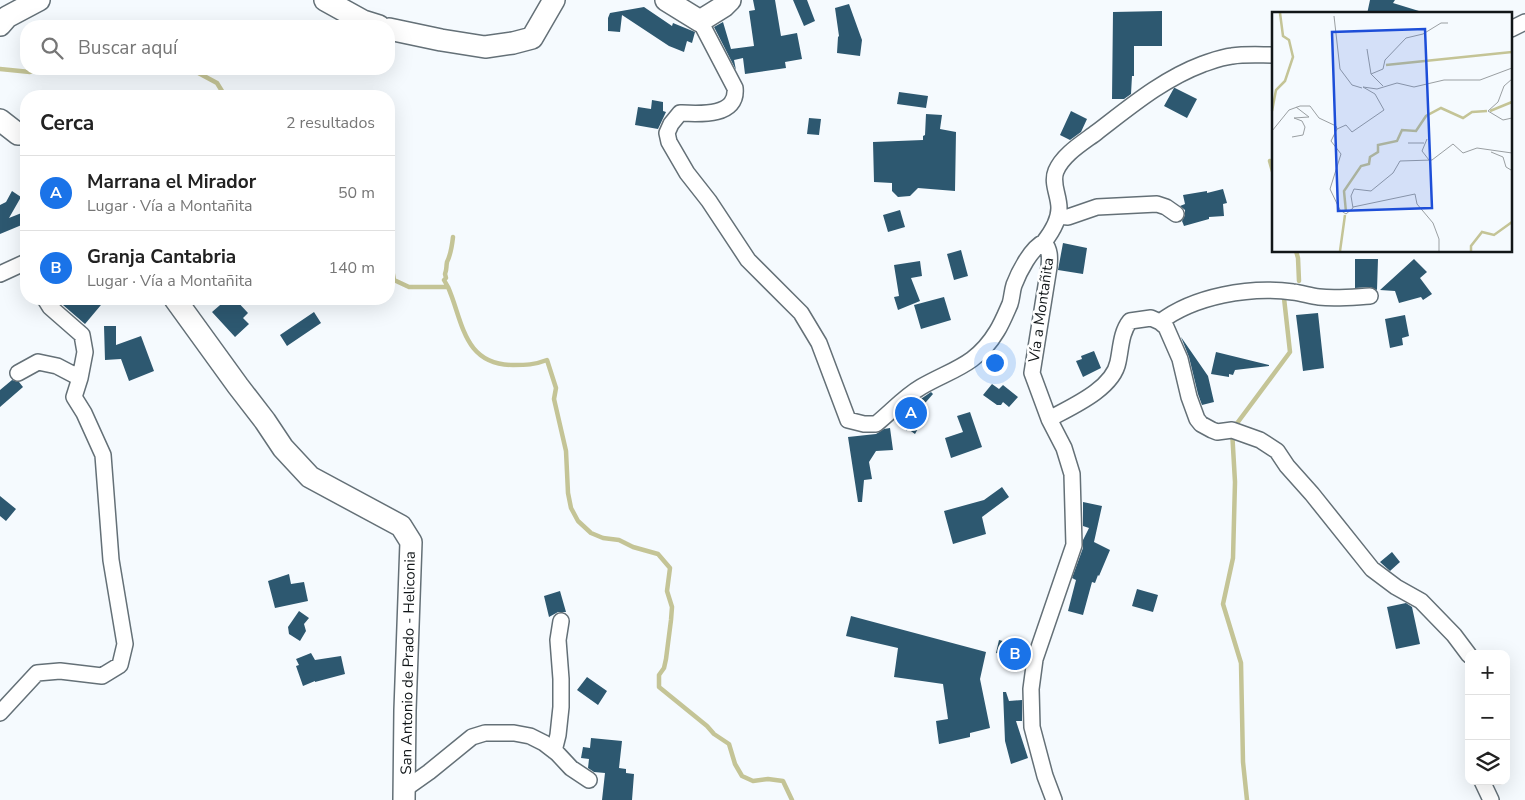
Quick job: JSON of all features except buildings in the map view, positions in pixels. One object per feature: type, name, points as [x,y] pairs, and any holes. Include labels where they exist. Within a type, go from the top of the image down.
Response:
[{"type":"street","points":[[4,21],[39,0]]},
{"type":"street","points":[[325,0],[362,20]]},
{"type":"street","points":[[395,30],[485,47],[514,43],[532,38],[554,0]]},
{"type":"street","points":[[666,0],[700,21],[730,0]]},
{"type":"street","name":"Vía a Montañita","points":[[700,21],[735,88],[735,97],[729,106],[719,112],[706,114],[680,113],[671,124],[667,133],[669,142],[687,173],[708,200],[748,260],[801,313],[819,344],[848,420],[864,424],[876,424],[921,387],[966,364],[983,350],[1000,324],[1010,303],[1014,284],[1026,260],[1040,244],[1044,242],[1048,247],[1050,255],[1032,373],[1048,419],[1064,448],[1072,474],[1074,545],[1035,659],[1031,689],[1032,727],[1045,776],[1054,800]]},
{"type":"street","points":[[1512,28],[1525,22]]},
{"type":"street","points":[[1044,242],[1051,233],[1060,206],[1054,179],[1056,170],[1074,150],[1144,96],[1174,76],[1212,61],[1232,56],[1272,55]]},
{"type":"street","points":[[0,120],[20,134]]},
{"type":"street","points":[[1058,216],[1068,217],[1097,207],[1157,204],[1166,207],[1176,214]]},
{"type":"street","points":[[0,274],[20,265]]},
{"type":"street","points":[[1160,322],[1194,303],[1248,290],[1291,291],[1321,297],[1370,296]]},
{"type":"street","points":[[0,713],[37,673],[60,671],[102,676],[120,665],[125,644],[111,560],[103,455],[84,413],[74,397],[85,352],[82,334],[49,305]]},
{"type":"street","name":"San Antonio de Prado - Heliconia","points":[[179,305],[283,448],[310,477],[401,526],[411,542],[405,710],[405,794]]},
{"type":"street","points":[[1048,419],[1084,400],[1114,375],[1126,326],[1130,321],[1150,318],[1160,322],[1166,327],[1180,359],[1189,396],[1197,419],[1201,424],[1217,432],[1232,430],[1239,432],[1260,440],[1277,451],[1287,466],[1372,569],[1396,587],[1421,601],[1465,650]]},
{"type":"street","points":[[18,373],[38,362],[57,366],[80,378]]},
{"type":"street","points":[[554,751],[561,707],[558,640],[561,621]]},
{"type":"street","points":[[405,794],[472,737],[485,733],[530,736],[544,743],[571,768],[589,780]]},
{"type":"street","points":[[1484,785],[1491,800]]},
{"type":"waterway","points":[[0,69],[20,71]]},
{"type":"waterway","points":[[202,75],[217,83],[221,90]]},
{"type":"waterway","points":[[1270,161],[1272,168]]},
{"type":"waterway","points":[[448,287],[444,280],[446,278],[447,262],[453,237]]},
{"type":"waterway","points":[[1296,252],[1299,281]]},
{"type":"waterway","points":[[395,280],[409,287],[448,287],[467,339],[484,358],[496,363],[513,365],[538,363],[547,360],[556,388],[554,399],[566,451],[568,493],[571,508],[578,521],[591,533],[603,538],[619,540],[633,547],[658,554],[670,568],[667,591],[672,607],[671,620],[666,659],[664,668],[659,675],[659,687],[707,726],[714,734],[729,744],[735,764],[742,776],[753,781],[768,779],[783,781],[792,800]]},
{"type":"waterway","points":[[1247,800],[1243,762],[1241,663],[1223,604],[1233,558],[1235,482],[1232,430],[1290,352],[1284,298]]},
{"type":"place","name":"Marrana el Mirador","points":[[911,413]]},
{"type":"place","name":"Granja Cantabria","points":[[1015,654]]}]
